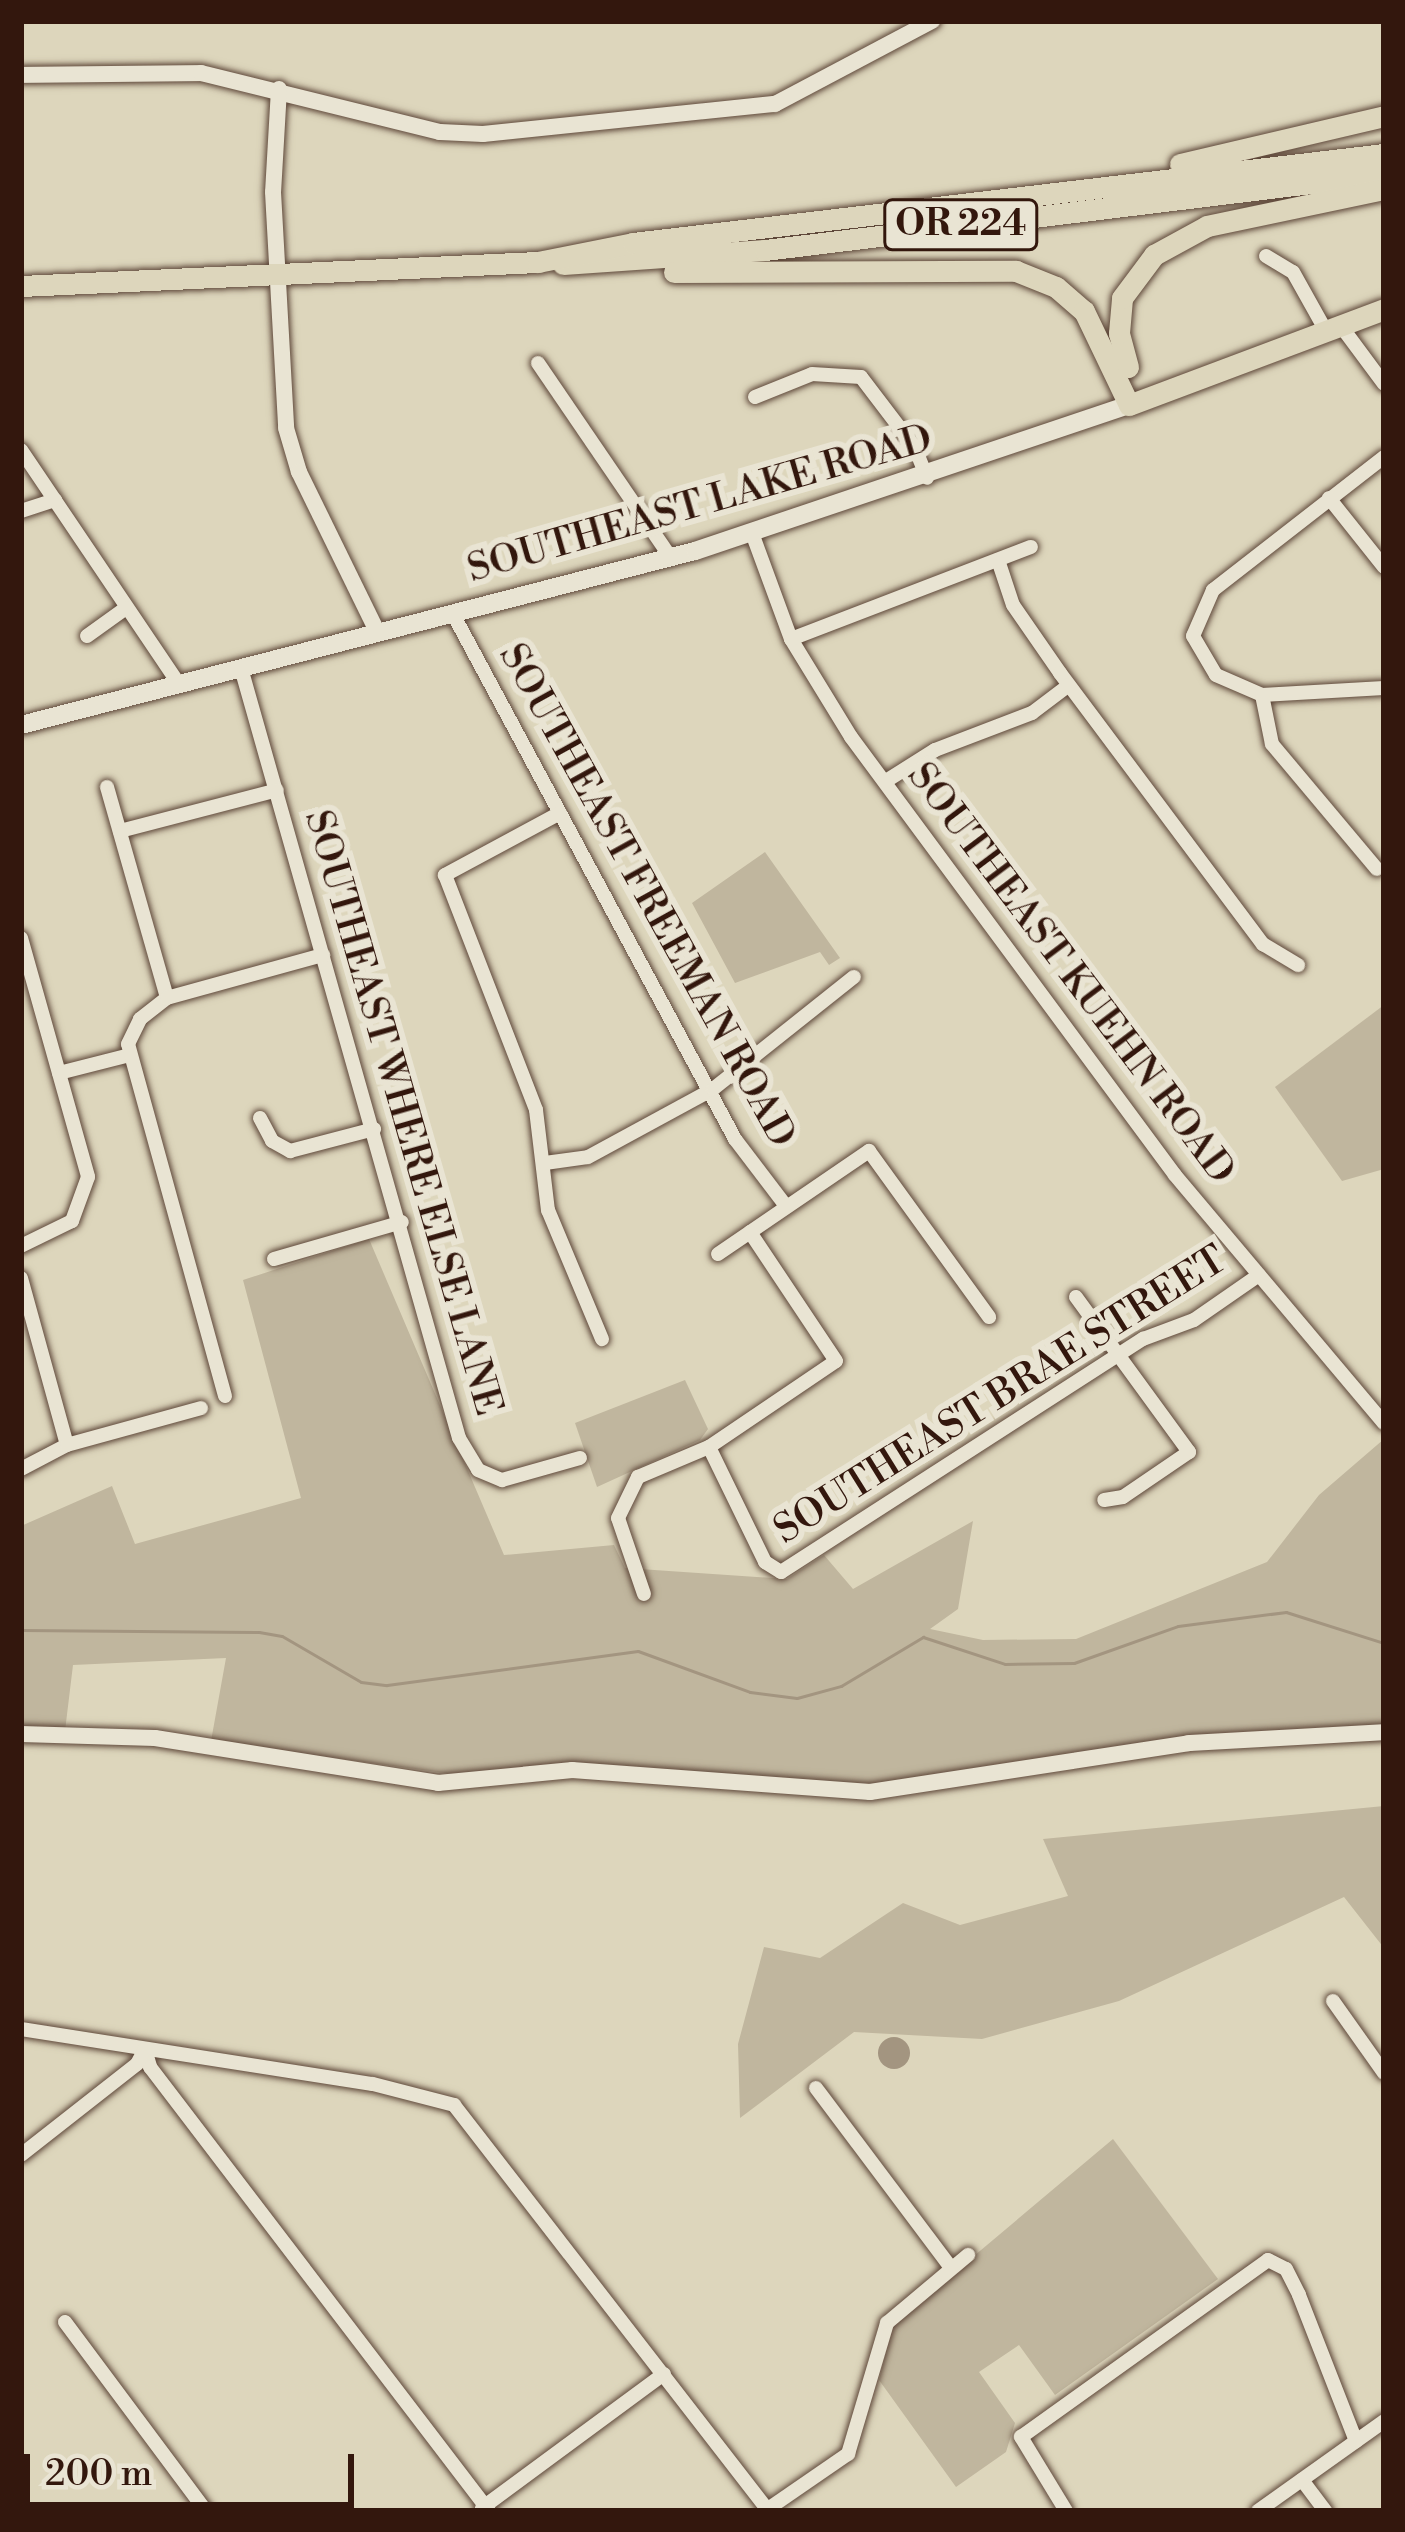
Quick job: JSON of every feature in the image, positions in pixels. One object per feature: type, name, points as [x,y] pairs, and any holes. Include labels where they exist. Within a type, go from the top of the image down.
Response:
[{"type":"main road","points":[[1048,194],[1384,116]]},
{"type":"main road","name":"OR 224","points":[[21,286],[538,262],[1384,154]]},
{"type":"main road","name":"OR 224","points":[[538,262],[590,267],[1384,174]]},
{"type":"main road","points":[[1135,403],[1118,316],[1130,281],[1154,255],[1224,221],[1384,189]]},
{"type":"main road","points":[[590,267],[1016,271],[1056,287],[1084,311],[1135,403]]},
{"type":"main road","name":"SOUTHEAST LAKE ROAD","points":[[21,724],[671,558],[927,478],[1384,309]]},
{"type":"street","points":[[21,76],[174,70],[279,89],[452,134],[746,110],[797,96],[932,21]]},
{"type":"street","points":[[279,89],[272,137],[290,443],[378,633]]},
{"type":"street","points":[[1266,256],[1293,272],[1384,384]]},
{"type":"street","points":[[538,363],[671,558]]},
{"type":"street","points":[[755,398],[828,371],[861,377],[915,448],[927,478]]},
{"type":"street","points":[[21,450],[179,684]]},
{"type":"street","points":[[1384,457],[1213,590],[1194,620],[1205,664],[1262,695],[1384,688]]},
{"type":"street","points":[[1329,498],[1384,567]]},
{"type":"street","points":[[21,511],[55,500]]},
{"type":"street","name":"SOUTHEAST KUEHN ROAD","points":[[752,533],[791,639],[886,781],[1175,1175],[1384,1424]]},
{"type":"street","points":[[791,639],[1031,547]]},
{"type":"street","points":[[998,560],[1013,605],[1069,685],[1263,944],[1298,965]]},
{"type":"street","points":[[87,636],[126,608]]},
{"type":"street","name":"SOUTHEAST FREEMAN ROAD","points":[[453,614],[713,1089],[743,1154],[786,1206]]},
{"type":"street","name":"SOUTHEAST WHERE ELSE LANE","points":[[241,668],[402,1222],[459,1438],[478,1470],[518,1479],[580,1458]]},
{"type":"street","points":[[886,781],[934,750],[1032,713],[1069,685]]},
{"type":"street","points":[[1262,695],[1272,744],[1377,868]]},
{"type":"street","points":[[107,787],[167,998]]},
{"type":"street","points":[[120,831],[277,790]]},
{"type":"street","points":[[560,813],[445,875],[536,1110],[548,1210],[602,1339]]},
{"type":"street","points":[[21,938],[86,1162],[86,1192],[60,1232],[21,1246]]},
{"type":"street","points":[[225,1396],[125,1056],[140,1019],[167,998],[323,955]]},
{"type":"street","points":[[545,1163],[587,1157],[713,1089],[854,977]]},
{"type":"street","points":[[59,1073],[125,1056]]},
{"type":"street","points":[[260,1118],[272,1141],[290,1151],[374,1130]]},
{"type":"street","points":[[718,1254],[869,1151],[989,1317]]},
{"type":"street","points":[[274,1259],[402,1222]]},
{"type":"street","points":[[644,1594],[620,1528],[626,1493],[653,1466],[709,1447],[836,1361],[750,1232]]},
{"type":"street","name":"SOUTHEAST BRAE STREET","points":[[709,1447],[765,1562],[781,1572],[1121,1354],[1194,1321],[1259,1275]]},
{"type":"street","points":[[21,1277],[26,1318],[67,1445]]},
{"type":"street","points":[[1076,1297],[1189,1452],[1124,1497],[1104,1500]]},
{"type":"street","points":[[21,1469],[67,1445],[201,1408]]},
{"type":"street","points":[[21,1734],[155,1738],[438,1783],[572,1770],[870,1792],[1189,1743],[1384,1732]]},
{"type":"street","points":[[1333,2001],[1384,2073]]},
{"type":"street","points":[[21,2029],[373,2084],[454,2105],[766,2510],[848,2454],[887,2323],[968,2255]]},
{"type":"street","points":[[21,2155],[137,2064],[145,2049]]},
{"type":"street","points":[[145,2049],[150,2067],[484,2509],[664,2374]]},
{"type":"street","points":[[816,2089],[951,2268]]},
{"type":"street","points":[[1066,2511],[1021,2449],[1027,2430],[1276,2259],[1299,2295],[1356,2441]]},
{"type":"street","points":[[64,2322],[206,2511]]},
{"type":"street","points":[[1258,2511],[1384,2421]]},
{"type":"street","points":[[1302,2480],[1325,2511]]},
{"type":"shaded area","points":[[765,852],[840,958],[829,965],[820,952],[735,983],[692,903]]},
{"type":"shaded area","points":[[1384,1005],[1384,1169],[1342,1181],[1275,1087]]},
{"type":"shaded area","points":[[369,1239],[504,1555],[614,1545],[625,1568],[787,1579],[824,1555],[853,1589],[973,1521],[958,1609],[930,1629],[983,1640],[1076,1639],[1267,1562],[1319,1495],[1384,1439],[1384,1727],[899,1787],[548,1766],[467,1776],[211,1741],[226,1658],[73,1665],[65,1731],[21,1729],[21,1526],[112,1486],[135,1544],[301,1498],[243,1280]]},
{"type":"shaded area","points":[[685,1380],[708,1429],[700,1440],[597,1487],[575,1423]]},
{"type":"shaded area","points":[[1384,1806],[1384,1948],[1344,1897],[1119,2001],[982,2039],[854,2032],[740,2118],[738,2044],[764,1947],[820,1958],[903,1903],[960,1925],[1068,1896],[1043,1839]]},
{"type":"shaded area","points":[[894,2037],[906,2041],[910,2053],[906,2065],[894,2069],[882,2065],[878,2053],[882,2041]]},
{"type":"shaded area","points":[[1113,2139],[1218,2279],[1055,2395],[1019,2345],[979,2372],[1015,2423],[1006,2452],[956,2487],[879,2380],[893,2324]]},
{"type":"waterway","points":[[21,1630],[259,1632],[282,1636],[361,1682],[387,1685],[638,1651],[750,1692],[797,1698],[841,1686],[923,1637],[1005,1664],[1074,1663],[1178,1626],[1286,1612],[1384,1643]]}]
